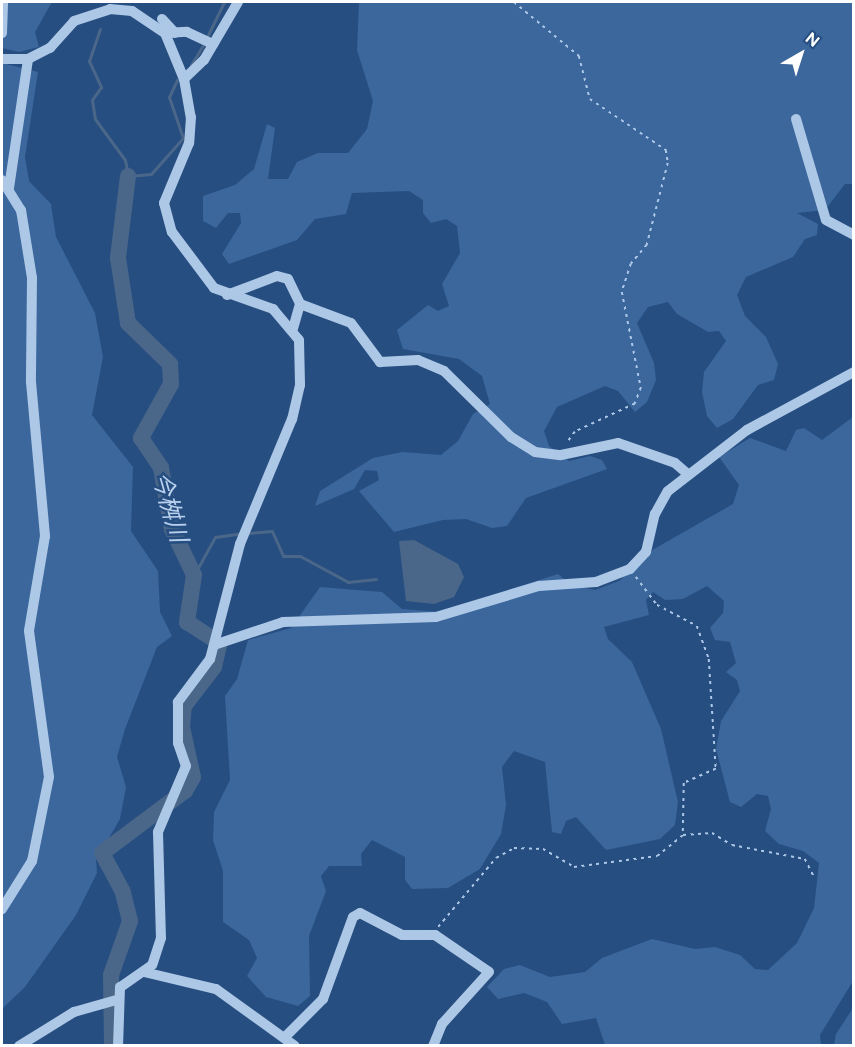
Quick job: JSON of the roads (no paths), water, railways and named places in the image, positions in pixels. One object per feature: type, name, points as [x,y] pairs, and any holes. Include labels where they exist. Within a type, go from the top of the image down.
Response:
[{"type":"street","points":[[2,33],[3,2]]},
{"type":"street","points":[[184,79],[213,44],[238,2]]},
{"type":"street","points":[[2,59],[28,59],[50,48],[74,21],[110,9],[132,11],[170,33],[213,44]]},
{"type":"street","points":[[19,1046],[49,1024],[111,1000],[126,979],[144,972],[157,956],[161,938],[159,826],[186,766],[178,743],[178,702],[214,645],[240,544],[298,402],[298,340],[292,328],[273,309],[227,295],[199,275],[166,217],[166,188],[189,143],[184,79],[170,33],[162,19]]},
{"type":"street","points":[[2,909],[32,861],[49,777],[29,632],[45,536],[31,382],[32,278],[21,210],[5,184],[28,59]]},
{"type":"street","points":[[796,119],[826,220],[854,235]]},
{"type":"street","points":[[227,295],[277,276],[297,289],[300,304],[292,328]]},
{"type":"street","points":[[300,304],[351,323],[380,363],[432,364],[520,444],[561,455],[618,443],[675,463],[689,475]]},
{"type":"street","points":[[214,645],[283,622],[436,617],[539,586],[596,582],[630,568],[646,552],[660,501],[689,475],[747,430],[854,372]]},
{"type":"street","points":[[285,1037],[323,999],[353,917],[360,913],[402,935],[435,935],[489,972],[442,1024],[433,1046]]},
{"type":"street","points":[[144,972],[216,989],[295,1046]]},
{"type":"street","points":[[111,1000],[118,1046]]},
{"type":"waterway","points":[[207,37],[224,2]]},
{"type":"waterway","points":[[100,29],[89,61],[101,87],[92,100],[95,119],[125,160],[128,176],[151,174],[183,138],[169,97],[177,80]]},
{"type":"waterway","points":[[191,65],[204,43]]},
{"type":"waterway","name":"今桝川","points":[[128,176],[118,258],[128,323],[170,364],[171,384],[141,438],[161,468],[172,529],[194,575],[187,622],[212,638]]},
{"type":"waterway","points":[[249,533],[272,531],[283,556],[300,556],[348,582],[376,579]]},
{"type":"waterway","points":[[194,575],[215,537],[242,533]]},
{"type":"waterway","name":"今桝川","points":[[112,1046],[111,975],[130,921],[123,892],[102,853],[185,791],[193,777],[182,727],[184,706],[214,667],[219,645]]}]
